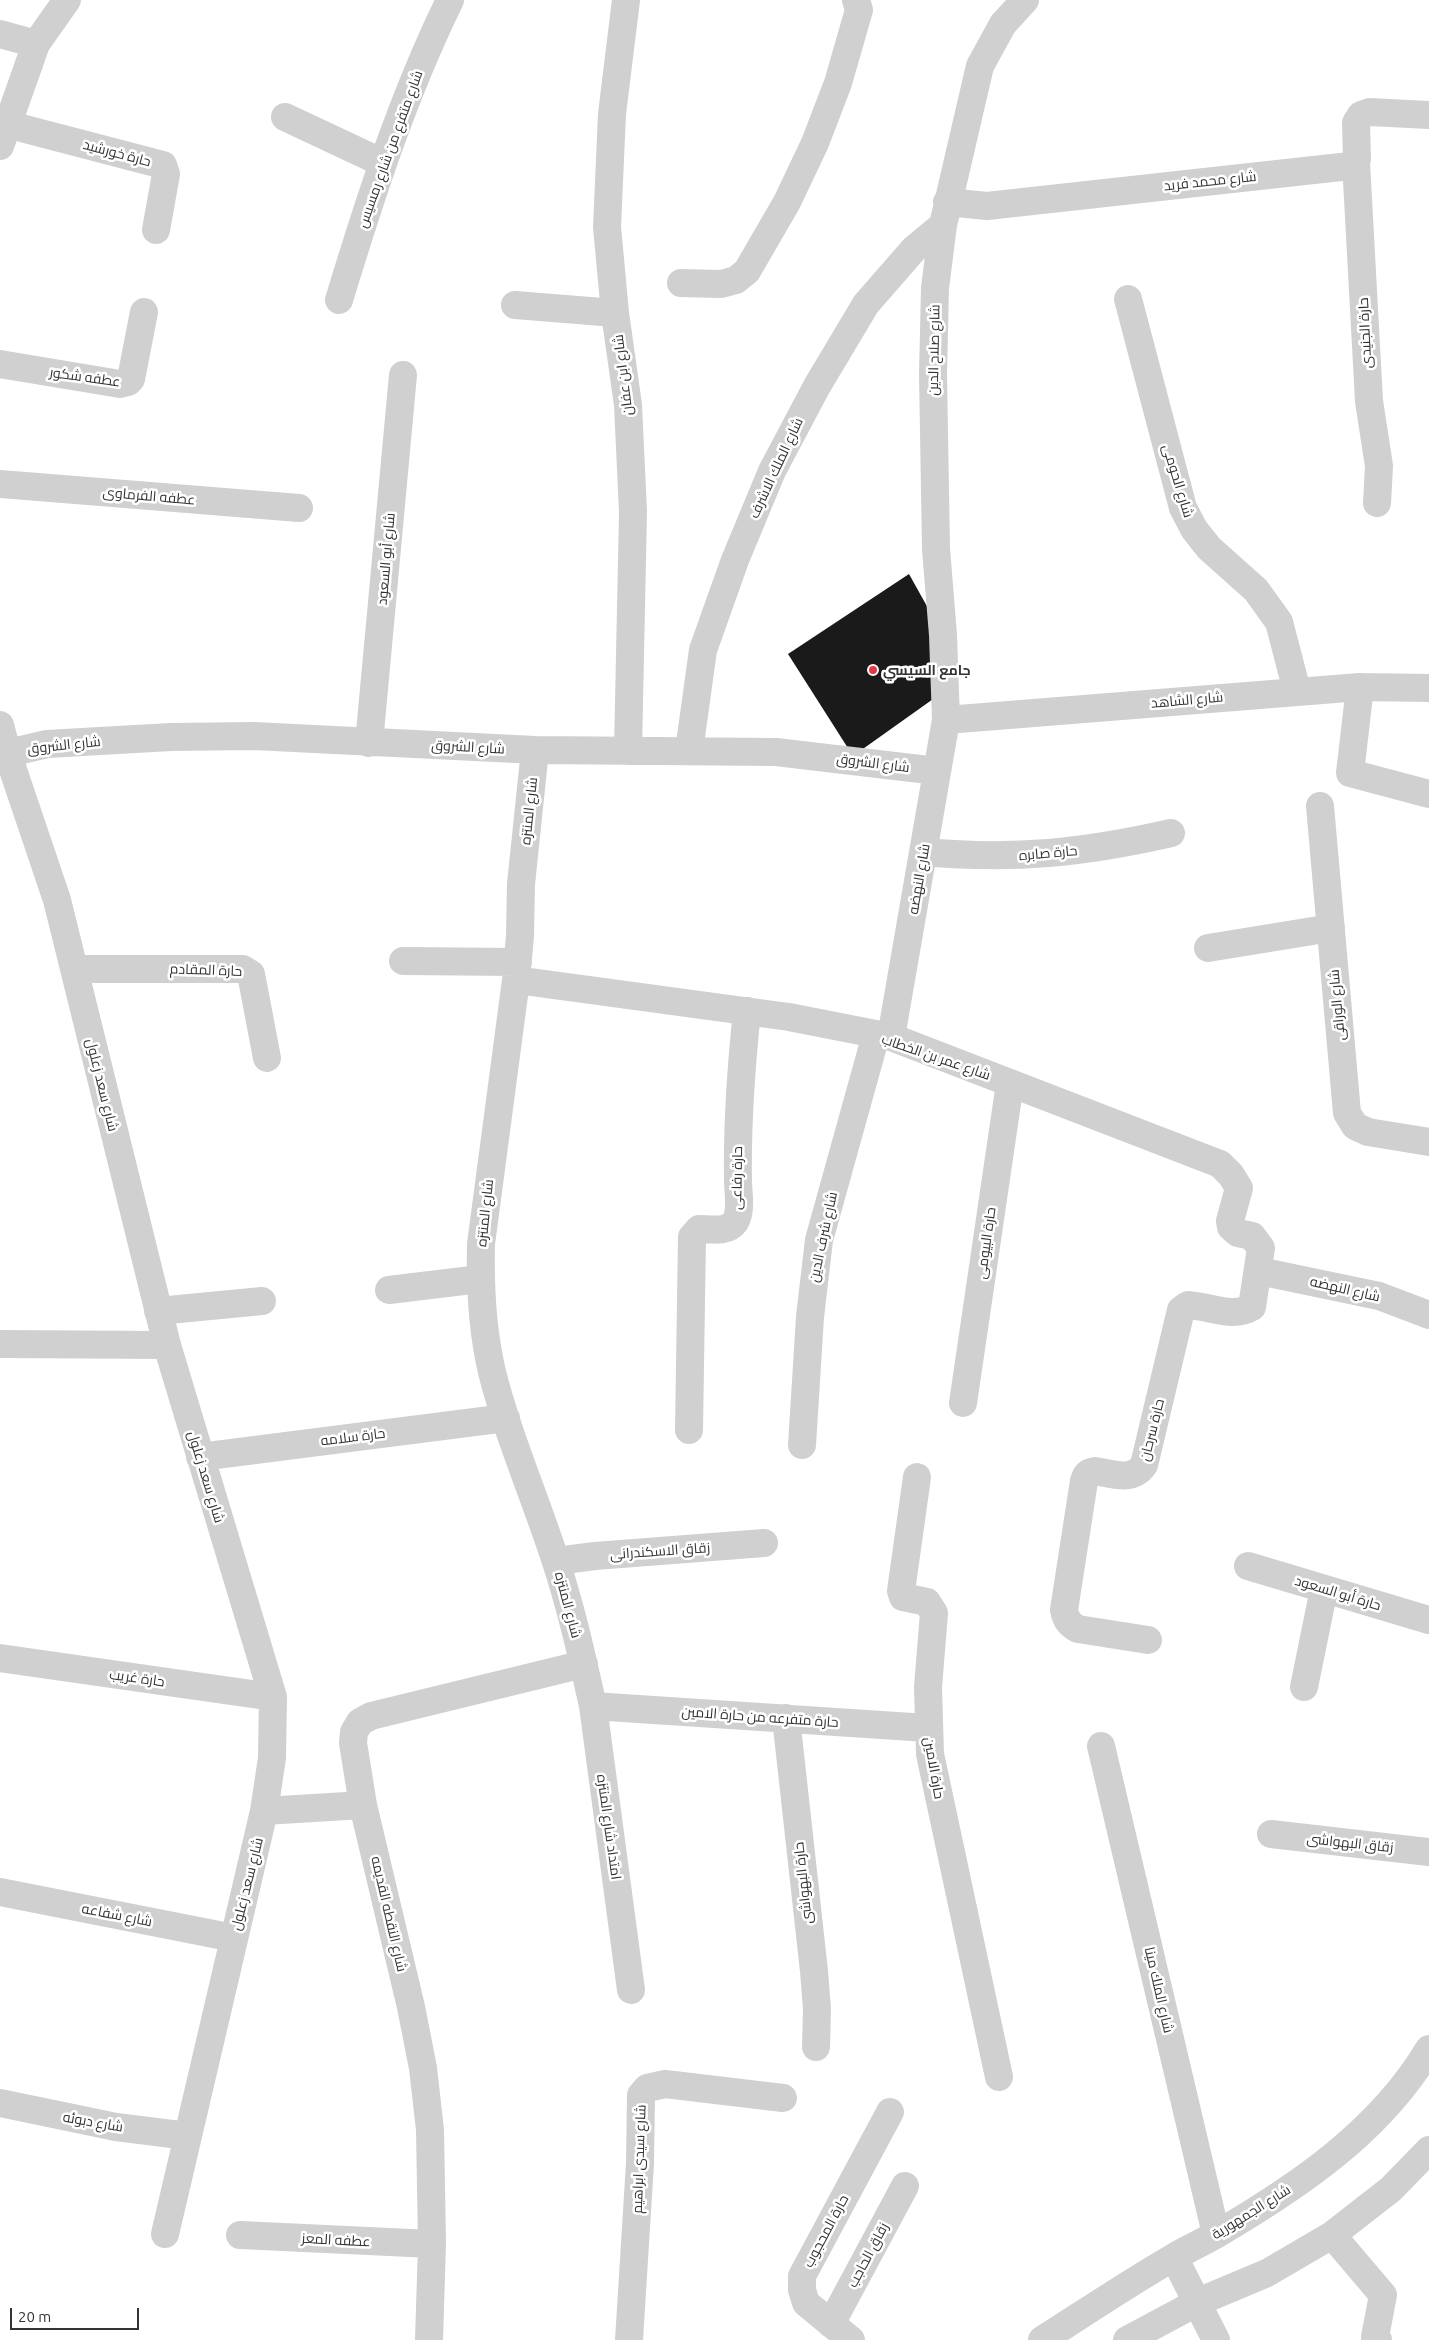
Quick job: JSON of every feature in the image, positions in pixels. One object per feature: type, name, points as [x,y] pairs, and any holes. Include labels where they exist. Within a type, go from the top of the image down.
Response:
[{"type":"street","points":[[3,135],[36,44],[67,0]]},
{"type":"street","name":"شارع متفرع من شارع رمسيس","points":[[339,300],[383,163],[404,105],[450,0]]},
{"type":"street","name":"شارع ابن عفان","points":[[626,0],[612,114],[607,227],[615,314],[628,405],[633,512],[628,751]]},
{"type":"street","points":[[681,283],[721,284],[736,280],[747,271],[787,202],[815,143],[838,83],[860,10],[856,0]]},
{"type":"street","name":"شارع صلاح الدين","points":[[946,720],[943,635],[936,549],[933,383],[935,288],[945,214],[980,66],[1003,24],[1026,0]]},
{"type":"street","points":[[0,34],[36,44]]},
{"type":"street","points":[[1356,162],[1356,124],[1361,115],[1370,112],[1429,115]]},
{"type":"street","points":[[285,117],[383,163]]},
{"type":"street","name":"حارة خورشيد","points":[[3,135],[163,166],[166,174],[156,230]]},
{"type":"street","name":"شارع محمد فريد","points":[[945,214],[987,206],[1350,166],[1356,162]]},
{"type":"street","name":"حارة الجنيدى","points":[[1356,162],[1369,401],[1379,466],[1377,503]]},
{"type":"street","name":"شارع الملك الاشرف","points":[[689,751],[703,650],[735,560],[772,471],[817,386],[866,304],[945,214]]},
{"type":"street","name":"شارع الحومى","points":[[1128,298],[1183,508],[1194,529],[1209,548],[1256,590],[1279,622],[1297,692]]},
{"type":"street","points":[[515,305],[615,314]]},
{"type":"street","name":"عطفه شكور","points":[[0,364],[120,384],[128,382],[131,379],[144,312]]},
{"type":"street","name":"شارع أبو السعود","points":[[369,742],[403,375]]},
{"type":"street","name":"عطفه الفرماوى","points":[[0,484],[299,508]]},
{"type":"street","points":[[1360,687],[1350,773],[1429,794]]},
{"type":"street","name":"شارع الشاهد","points":[[946,720],[1360,687],[1429,688]]},
{"type":"street","name":"شارع النهضه","points":[[883,1036],[924,852],[946,720]]},
{"type":"street","name":"شارع سعد زعلول","points":[[0,725],[3,754],[57,900],[167,1345],[273,1697],[272,1758],[264,1811],[165,2234]]},
{"type":"street","name":"شارع الشروق","points":[[3,754],[47,744],[172,737],[254,736],[535,750],[776,752],[938,771]]},
{"type":"street","name":"شارع المنتزه","points":[[535,750],[521,884],[517,971],[484,1210],[480,1279],[484,1326],[489,1354],[506,1418],[556,1561],[584,1664]]},
{"type":"street","name":"شارع الوراقى","points":[[1320,806],[1347,1113],[1356,1126],[1368,1132],[1429,1142]]},
{"type":"street","name":"حارة صابره","points":[[924,852],[992,856],[1050,854],[1111,847],[1171,833]]},
{"type":"street","points":[[1208,948],[1331,928]]},
{"type":"street","name":"شارع عمر بن الخطاب","points":[[403,961],[517,971],[747,1012],[788,1017],[883,1036],[1220,1164],[1231,1175],[1239,1188],[1230,1222]]},
{"type":"street","name":"حارة المقادم","points":[[74,970],[243,969],[248,971],[251,974],[267,1058]]},
{"type":"street","name":"حارة رفاعى","points":[[689,1430],[692,1236],[699,1229],[725,1229],[734,1222],[738,1209],[738,1124],[747,1012]]},
{"type":"street","name":"شارع شرف الدين","points":[[802,1445],[812,1288],[819,1240],[883,1036]]},
{"type":"street","name":"حارة البيومى","points":[[963,1403],[1010,1083]]},
{"type":"street","name":"حارة سرحان","points":[[1148,1640],[1078,1629],[1071,1625],[1066,1618],[1064,1610],[1085,1475],[1095,1471],[1128,1476],[1140,1471],[1144,1465],[1181,1310],[1188,1305],[1236,1314],[1252,1307],[1261,1248],[1258,1241],[1252,1236],[1234,1231],[1230,1222]]},
{"type":"street","name":"شارع النهضه","points":[[1259,1270],[1379,1296],[1429,1315]]},
{"type":"street","points":[[389,1290],[480,1279]]},
{"type":"street","points":[[158,1311],[262,1301]]},
{"type":"street","points":[[0,1344],[167,1345]]},
{"type":"street","name":"حارة سلامه","points":[[200,1457],[506,1418]]},
{"type":"street","name":"حارة الامين","points":[[917,1477],[902,1591],[903,1597],[927,1602],[934,1613],[928,1687],[928,1728],[935,1779],[999,2077]]},
{"type":"street","name":"زقاق الاسكندرانى","points":[[556,1561],[614,1554],[764,1542]]},
{"type":"street","name":"حارة أبو السعود","points":[[1248,1566],[1429,1620]]},
{"type":"street","points":[[1304,1687],[1324,1589]]},
{"type":"street","name":"حارة غريب","points":[[0,1658],[273,1697]]},
{"type":"street","name":"امتداد شارع المنتزه","points":[[584,1664],[593,1706],[631,1990]]},
{"type":"street","name":"شارع النقطه القديمه","points":[[429,2340],[432,2244],[430,2130],[423,2068],[411,2007],[363,1805],[352,1743],[354,1732],[360,1722],[380,1714],[584,1664]]},
{"type":"street","name":"حارة متفرعه من حارة الامين","points":[[593,1706],[928,1728]]},
{"type":"street","name":"حارة البهواشى","points":[[786,1718],[814,1971],[817,2009],[816,2047]]},
{"type":"street","name":"شارع الملك مينا","points":[[1101,1746],[1216,2234]]},
{"type":"street","points":[[264,1811],[363,1805]]},
{"type":"street","name":"زقاق البهواشى","points":[[1271,1834],[1429,1852]]},
{"type":"street","name":"شارع شفاعه","points":[[0,1892],[234,1938]]},
{"type":"street","name":"شارع الجمهورية","points":[[1042,2340],[1174,2257],[1289,2190],[1357,2138],[1414,2073],[1429,2049]]},
{"type":"street","name":"شارع سيدى ابراهيم","points":[[629,2340],[640,2163],[641,2095],[647,2088],[665,2084],[783,2098]]},
{"type":"street","name":"شارع دبوئه","points":[[0,2103],[116,2127],[188,2136]]},
{"type":"street","name":"حارة المحجوب","points":[[841,2332],[806,2302],[802,2290],[802,2276],[890,2112]]},
{"type":"street","points":[[1127,2340],[1198,2302],[1267,2273],[1332,2235],[1391,2189],[1429,2150]]},
{"type":"street","name":"زقاق الحاجب","points":[[841,2332],[905,2186]]},
{"type":"street","points":[[1332,2235],[1383,2295],[1375,2337],[1378,2340]]},
{"type":"street","name":"عطفه المعز","points":[[240,2236],[432,2244]]},
{"type":"street","points":[[1174,2257],[1216,2340]]},
{"type":"building","name":"جامع السيسي","points":[[909,574],[943,635],[950,687],[853,756],[788,654]]},
{"type":"place","name":"جامع السيسي","points":[[873,670]]}]
